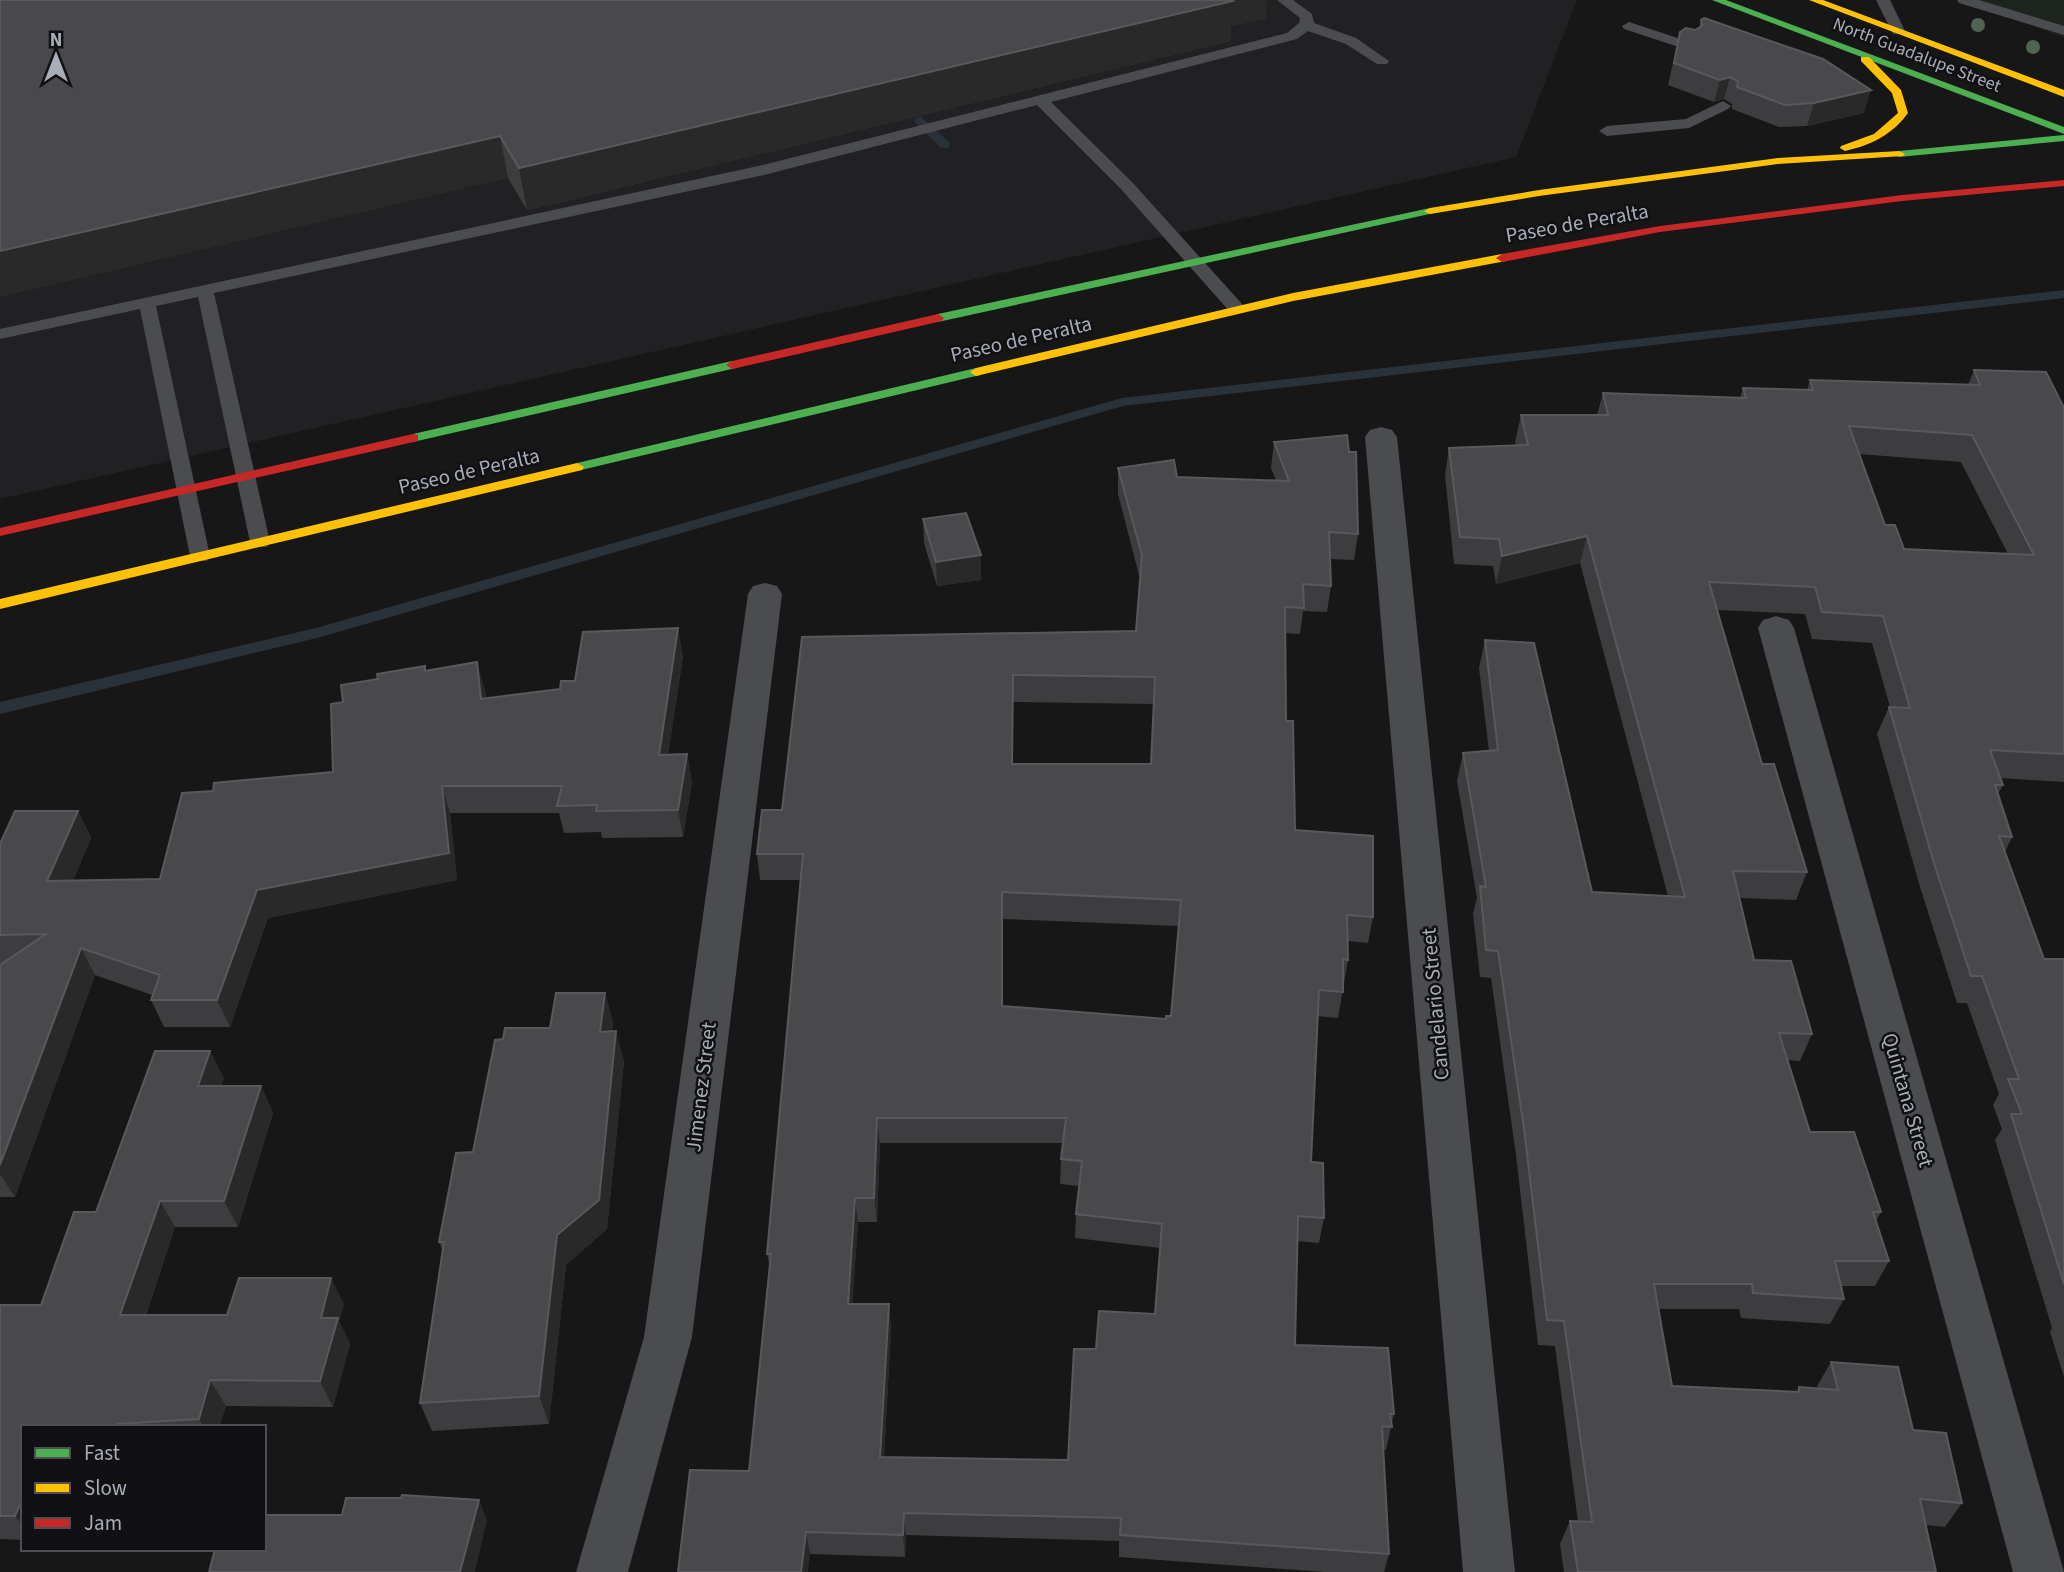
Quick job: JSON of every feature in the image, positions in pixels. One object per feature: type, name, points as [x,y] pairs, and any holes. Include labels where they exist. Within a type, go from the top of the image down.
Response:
[{"type":"main road","name":"North Guadalupe Street","points":[[1717,0],[2064,131]]},
{"type":"main road","name":"North Guadalupe Street","points":[[1814,0],[2064,92]]},
{"type":"main road","points":[[1778,161],[1859,145],[1885,134],[1895,126],[1903,113],[1898,92],[1858,53]]},
{"type":"main road","name":"Paseo de Peralta","points":[[0,533],[1393,218],[1539,193],[1778,161],[1944,151],[2064,138]]},
{"type":"main road","name":"Paseo de Peralta","points":[[0,604],[1237,309],[1660,229],[1902,198],[2064,183]]},
{"type":"street","name":"Candelario Street","points":[[1381,437],[1489,1572]]},
{"type":"street","name":"Jimenez Street","points":[[602,1572],[668,1337],[765,594]]},
{"type":"street","name":"Quintana Street","points":[[1776,628],[2039,1572]]},
{"type":"lane","points":[[0,334],[764,170],[1292,36],[1306,25],[1307,16],[1284,0]]},
{"type":"lane","points":[[1883,0],[1898,30]]},
{"type":"lane","points":[[1964,0],[2064,31]]},
{"type":"lane","points":[[1306,25],[1351,41],[1382,61]]},
{"type":"lane","points":[[1629,26],[1688,46]]},
{"type":"lane","points":[[1040,100],[1126,185],[1237,309]]},
{"type":"lane","points":[[1607,131],[1689,123],[1723,106]]},
{"type":"lane","points":[[205,291],[260,542]]},
{"type":"lane","points":[[147,303],[200,556]]},
{"type":"shaded area","points":[[0,0],[1577,0],[1516,157],[0,499]]},
{"type":"shaded area","points":[[1981,0],[2064,0],[2064,38],[2000,12]]},
{"type":"building","points":[[0,0],[1233,1],[519,168],[500,136],[0,251]]},
{"type":"building","points":[[1704,18],[1823,59],[1871,90],[1814,103],[1785,105],[1737,87],[1738,81],[1730,77],[1720,80],[1674,63],[1680,32],[1686,28],[1695,30],[1702,26],[1701,20]]},
{"type":"building","points":[[1974,370],[2046,372],[2064,408],[2064,754],[1990,750],[2003,785],[1995,785],[2012,837],[1999,836],[2044,959],[2064,959],[2064,1284],[2011,1114],[2022,1114],[2008,1079],[2019,1079],[1982,976],[1971,976],[1933,860],[1889,707],[1910,708],[1883,616],[1822,612],[1815,587],[1709,582],[1762,764],[1774,764],[1807,872],[1733,871],[1754,960],[1791,961],[1812,1034],[1779,1033],[1810,1132],[1854,1132],[1881,1212],[1873,1212],[1889,1261],[1835,1261],[1844,1299],[1753,1293],[1752,1284],[1654,1284],[1672,1386],[1799,1392],[1799,1387],[1838,1390],[1831,1362],[1898,1367],[1913,1430],[1946,1433],[1962,1503],[1920,1499],[1936,1572],[1578,1572],[1570,1521],[1592,1522],[1564,1321],[1547,1320],[1524,1129],[1498,951],[1486,950],[1480,886],[1486,887],[1463,753],[1498,750],[1485,640],[1534,643],[1592,892],[1685,897],[1587,536],[1502,556],[1499,539],[1460,537],[1449,448],[1528,445],[1521,415],[1608,415],[1603,393],[1746,398],[1743,388],[1813,390],[1810,380],[1980,385]],"holes":[[[1849,426],[1972,435],[2034,555],[1904,549],[1895,525],[1885,525]]]},
{"type":"building","points":[[1347,435],[1349,452],[1356,452],[1358,534],[1329,532],[1331,586],[1303,584],[1304,608],[1285,607],[1286,721],[1293,721],[1295,830],[1373,836],[1373,917],[1347,915],[1348,960],[1343,959],[1343,992],[1319,990],[1311,1162],[1323,1163],[1324,1218],[1298,1216],[1295,1345],[1388,1348],[1394,1414],[1390,1414],[1392,1427],[1382,1426],[1389,1554],[1120,1535],[1121,1518],[904,1513],[903,1535],[806,1532],[801,1572],[678,1572],[690,1470],[749,1471],[771,1254],[767,1254],[803,854],[757,854],[762,810],[782,810],[802,637],[1136,631],[1142,555],[1118,468],[1174,460],[1177,477],[1289,481],[1274,442]],"holes":[[[1013,675],[1155,677],[1151,764],[1012,764]],[[1002,892],[1181,900],[1171,1016],[1166,1016],[1166,1019],[1002,1006]],[[877,1118],[1066,1118],[1061,1159],[1082,1161],[1076,1214],[1162,1224],[1155,1314],[1099,1311],[1096,1349],[1074,1349],[1068,1460],[880,1457],[889,1304],[848,1304],[855,1198],[874,1198]]]},
{"type":"building","points":[[966,513],[981,555],[936,562],[923,519]]},
{"type":"building","points":[[678,628],[659,755],[687,754],[678,810],[596,811],[597,805],[557,806],[562,786],[442,786],[449,853],[257,890],[217,1000],[151,1000],[160,975],[81,948],[0,1165],[0,965],[46,934],[0,935],[0,844],[15,811],[78,811],[47,881],[160,879],[182,793],[213,791],[214,783],[333,772],[331,704],[343,702],[341,685],[378,679],[377,674],[425,666],[425,671],[477,662],[481,699],[560,689],[561,681],[575,681],[583,632]]},
{"type":"building","points":[[556,993],[605,993],[600,1032],[616,1031],[599,1200],[557,1235],[539,1396],[420,1403],[444,1242],[439,1242],[456,1153],[473,1152],[495,1040],[503,1039],[505,1028],[550,1028]]},
{"type":"building","points":[[155,1051],[210,1051],[198,1086],[261,1086],[224,1201],[160,1201],[120,1315],[227,1315],[239,1278],[331,1278],[321,1318],[338,1318],[320,1381],[210,1380],[199,1419],[118,1425],[21,1425],[21,1502],[15,1516],[0,1516],[0,1305],[41,1305],[74,1212],[96,1212]]},
{"type":"building","points":[[402,1495],[479,1500],[460,1572],[209,1572],[214,1551],[266,1551],[266,1515],[342,1515],[346,1498],[401,1498]]},
{"type":"waterway","points":[[920,120],[945,145]]},
{"type":"waterway","points":[[0,708],[317,633],[1122,402],[2064,294]]},
{"type":"traffic: fast","points":[[1717,0],[2064,131]]},
{"type":"traffic: fast","points":[[1899,154],[2064,138]]},
{"type":"traffic: fast","points":[[938,318],[1430,211]]},
{"type":"traffic: fast","points":[[413,438],[732,365]]},
{"type":"traffic: fast","points":[[577,467],[976,372]]},
{"type":"traffic: slow","points":[[1814,0],[2064,94]]},
{"type":"traffic: slow","points":[[1845,148],[1877,136],[1903,113],[1897,92],[1865,59]]},
{"type":"traffic: slow","points":[[1430,211],[1539,193],[1778,161],[1899,154]]},
{"type":"traffic: slow","points":[[976,372],[1293,297],[1502,258]]},
{"type":"traffic: slow","points":[[0,604],[577,467]]},
{"type":"traffic: jam","points":[[1502,258],[1660,229],[1902,198],[2064,183]]},
{"type":"traffic: jam","points":[[732,365],[938,318]]},
{"type":"traffic: jam","points":[[0,532],[413,438]]}]
